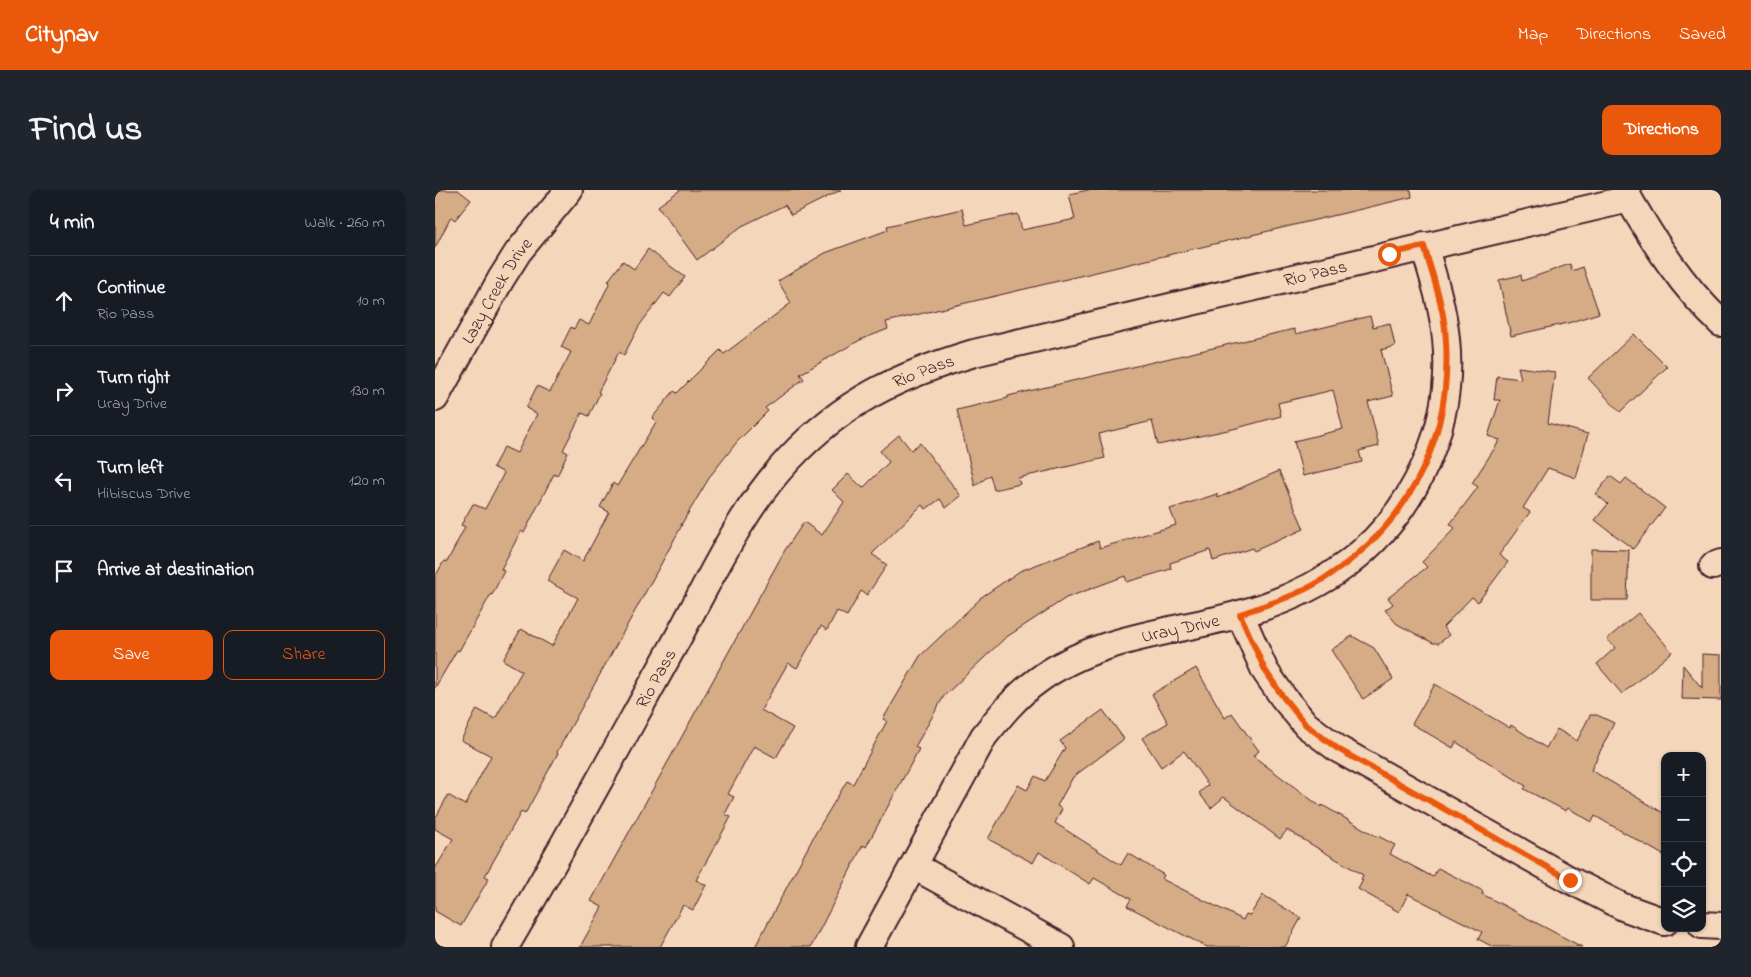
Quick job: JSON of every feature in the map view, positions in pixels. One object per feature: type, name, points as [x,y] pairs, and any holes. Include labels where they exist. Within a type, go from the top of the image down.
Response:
[{"type":"street","name":"Lazy Creek Drive","points":[[435,398],[518,252],[569,190]]},
{"type":"street","name":"Rio Pass","points":[[505,947],[557,858],[748,511],[789,459],[844,411],[874,391],[903,377],[974,353],[1424,246],[1627,194]]},
{"type":"street","points":[[1627,194],[1646,228],[1686,286],[1721,323]]},
{"type":"street","name":"Uray Drive","points":[[869,947],[984,736],[1009,706],[1037,680],[1065,664],[1098,649],[1240,614],[1281,600],[1316,584],[1346,564],[1372,542],[1392,520],[1424,469],[1443,408],[1447,378],[1446,340],[1442,311],[1424,246]]},
{"type":"street","points":[[1240,614],[1265,670],[1283,697],[1306,725],[1338,749],[1579,884],[1623,907],[1661,921]]},
{"type":"street","points":[[914,866],[1061,947]]},
{"type":"street","points":[[1706,926],[1721,926]]},
{"type":"building","points":[[435,190],[458,190],[471,200],[455,220],[451,217],[435,248]]},
{"type":"building","points":[[680,190],[841,190],[791,215],[785,205],[742,226],[697,260],[658,206]]},
{"type":"building","points":[[1088,190],[1411,190],[1412,197],[886,322],[888,329],[860,340],[800,374],[804,379],[765,408],[768,411],[737,442],[711,475],[681,525],[525,814],[521,812],[485,876],[489,878],[461,926],[435,911],[435,869],[453,839],[435,829],[435,819],[448,795],[465,805],[491,756],[461,740],[477,709],[495,719],[522,671],[503,660],[521,629],[552,646],[578,598],[547,581],[564,550],[583,561],[609,512],[600,507],[613,483],[617,486],[656,422],[652,418],[674,391],[677,393],[720,350],[724,354],[791,303],[778,281],[825,253],[888,230],[887,226],[962,209],[966,225],[1018,214],[1022,230],[1075,219],[1069,194]]},
{"type":"building","points":[[648,249],[685,277],[670,297],[664,293],[639,326],[624,355],[619,352],[598,392],[600,393],[589,416],[582,413],[563,450],[568,453],[557,476],[554,474],[524,533],[521,531],[501,569],[504,571],[492,595],[435,688],[435,577],[444,561],[447,562],[465,527],[461,525],[473,504],[485,509],[504,473],[493,467],[504,447],[517,453],[537,414],[526,408],[537,386],[550,392],[571,352],[561,347],[571,327],[574,329],[579,320],[589,325],[610,282],[608,281],[623,261],[634,269]]},
{"type":"building","points":[[1570,264],[1572,271],[1583,267],[1599,313],[1568,323],[1511,336],[1499,280],[1521,275],[1522,281]]},
{"type":"building","points":[[1370,316],[1373,327],[1390,323],[1395,346],[1381,350],[1393,396],[1368,402],[1379,446],[1359,451],[1362,462],[1303,476],[1294,441],[1343,429],[1333,390],[1278,403],[1281,416],[1237,428],[1158,445],[1152,421],[1099,434],[1105,458],[1018,478],[1020,484],[994,490],[990,475],[975,486],[957,410],[1008,398],[1008,396],[1294,329],[1296,334]]},
{"type":"building","points":[[1634,334],[1667,367],[1620,412],[1588,378]]},
{"type":"building","points":[[1518,367],[1555,372],[1548,423],[1588,434],[1576,478],[1548,468],[1523,508],[1530,512],[1499,555],[1508,562],[1478,602],[1472,597],[1443,627],[1449,635],[1439,643],[1433,643],[1397,624],[1385,610],[1393,604],[1388,598],[1427,567],[1422,562],[1455,528],[1450,524],[1478,487],[1472,483],[1500,440],[1488,436],[1500,400],[1494,400],[1497,376],[1521,379]]},
{"type":"building","points":[[899,435],[911,450],[920,443],[961,496],[946,508],[940,499],[926,509],[922,505],[872,554],[887,565],[867,595],[861,591],[847,616],[837,611],[827,630],[821,626],[797,668],[788,663],[761,710],[793,728],[776,758],[754,746],[728,794],[734,797],[725,814],[731,817],[696,880],[706,885],[693,910],[683,905],[660,947],[580,947],[602,907],[591,901],[785,550],[804,522],[822,535],[844,502],[832,490],[848,474],[863,488],[889,462],[880,451]]},
{"type":"building","points":[[1279,471],[1304,529],[1254,551],[1252,548],[1213,561],[1210,550],[1170,563],[1171,569],[1127,582],[1125,576],[1066,598],[1005,638],[944,696],[915,747],[919,749],[866,847],[863,845],[811,947],[755,947],[815,834],[847,781],[853,784],[887,721],[883,719],[920,656],[980,598],[1020,571],[1098,541],[1100,548],[1176,525],[1170,509],[1217,494],[1218,498]]},
{"type":"building","points":[[1610,476],[1621,484],[1626,478],[1665,508],[1633,549],[1595,520],[1608,504],[1596,494]]},
{"type":"building","points":[[1591,549],[1629,550],[1627,600],[1591,600]]},
{"type":"building","points":[[1638,613],[1672,652],[1622,694],[1597,664],[1615,648],[1607,639]]},
{"type":"building","points":[[1352,636],[1374,648],[1393,679],[1363,699],[1331,650]]},
{"type":"building","points":[[1702,654],[1721,655],[1721,700],[1682,699],[1683,665],[1702,688]]},
{"type":"building","points":[[1196,668],[1225,718],[1232,713],[1259,751],[1253,756],[1321,807],[1322,805],[1395,845],[1390,854],[1433,877],[1438,868],[1483,891],[1482,894],[1582,947],[1493,947],[1478,939],[1482,932],[1408,894],[1399,912],[1358,889],[1363,880],[1361,879],[1363,875],[1287,830],[1280,839],[1224,797],[1211,808],[1199,793],[1208,785],[1184,751],[1161,767],[1142,738],[1168,723],[1152,694]]},
{"type":"building","points":[[1435,684],[1510,728],[1511,725],[1546,748],[1557,729],[1577,741],[1590,715],[1597,715],[1614,723],[1591,770],[1661,812],[1661,854],[1595,816],[1592,822],[1568,808],[1566,811],[1524,789],[1526,786],[1456,742],[1453,748],[1412,724]]},
{"type":"building","points":[[1103,710],[1124,739],[1073,777],[1057,806],[1062,809],[1055,823],[1121,865],[1128,853],[1164,875],[1162,879],[1243,920],[1246,914],[1250,915],[1263,895],[1301,918],[1285,947],[1207,947],[1127,906],[1131,899],[1094,878],[1090,884],[1039,852],[1033,863],[988,839],[1018,785],[1027,790],[1035,776],[1045,781],[1065,748],[1060,741]]},
{"type":"route","points":[[1389,254],[1424,246],[1442,311],[1446,340],[1447,378],[1443,408],[1424,469],[1392,520],[1372,542],[1346,564],[1316,584],[1281,600],[1240,614],[1265,670],[1283,697],[1306,725],[1338,749],[1570,880]]}]
